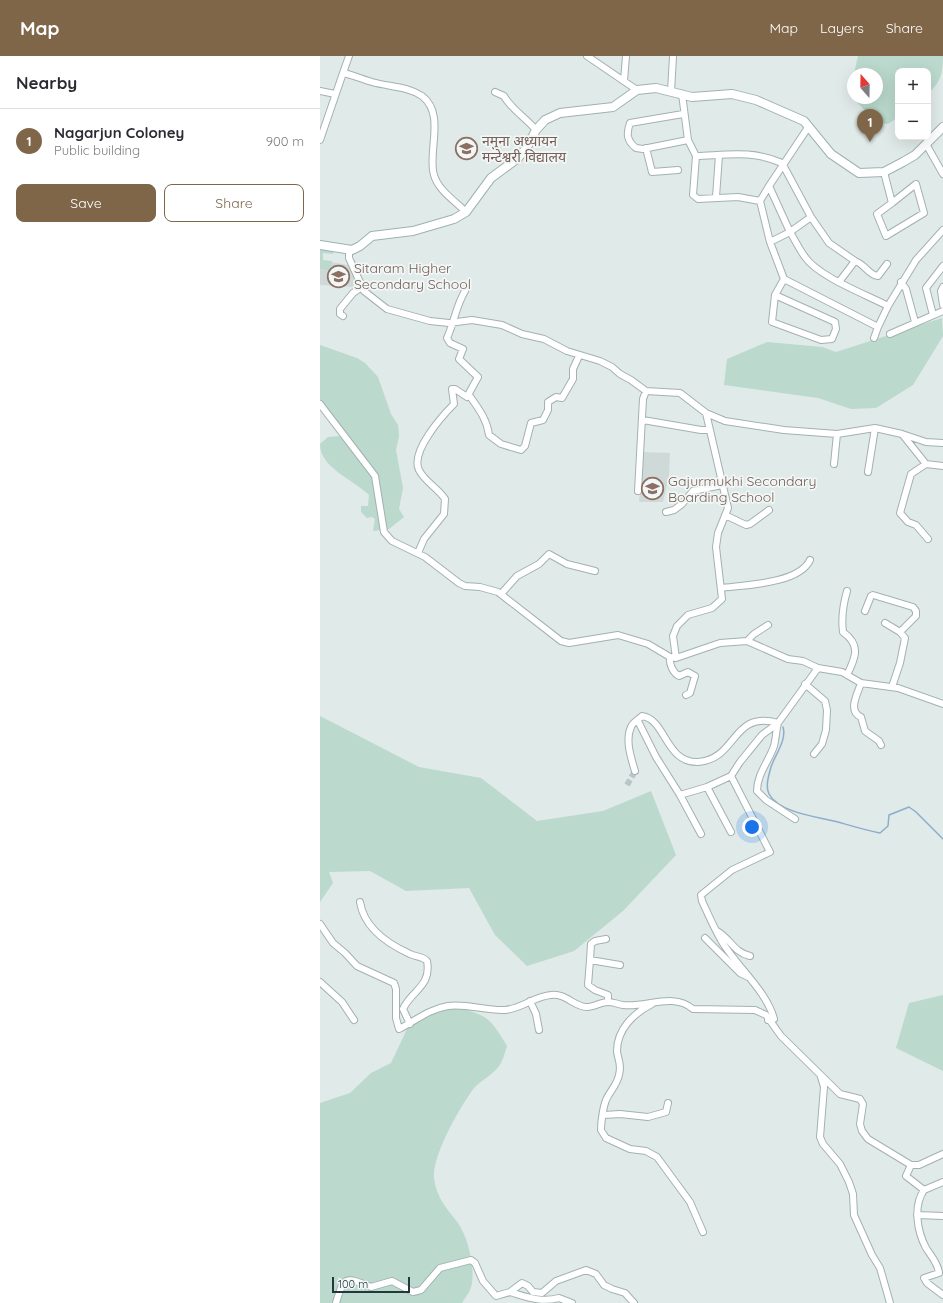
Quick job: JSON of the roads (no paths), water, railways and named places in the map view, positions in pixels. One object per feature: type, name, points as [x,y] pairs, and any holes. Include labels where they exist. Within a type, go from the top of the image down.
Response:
[{"type":"main road","points":[[320,245],[349,249],[360,246],[372,236],[413,231],[450,221],[466,212],[491,178],[518,158],[536,130],[545,120],[560,113],[613,107],[637,90],[656,88],[692,97],[732,94],[756,100],[794,116],[809,126],[831,154],[859,173],[884,172],[915,155],[943,126]]},
{"type":"street","points":[[320,140],[348,56]]},
{"type":"street","points":[[587,56],[637,90]]},
{"type":"street","points":[[624,81],[626,56]]},
{"type":"street","points":[[671,92],[673,56]]},
{"type":"street","points":[[343,72],[373,82],[402,87],[421,96],[427,101],[431,110],[435,131],[434,176],[440,187],[466,212]]},
{"type":"street","points":[[320,91],[335,94]]},
{"type":"street","points":[[495,92],[504,96],[509,104],[524,116],[536,130]]},
{"type":"street","points":[[682,94],[683,114],[688,140],[696,156],[692,195],[698,199],[738,197],[760,201]]},
{"type":"street","points":[[683,114],[630,124],[627,134],[628,139],[636,148],[646,148],[688,140]]},
{"type":"street","points":[[809,126],[782,163],[760,201],[770,242],[784,279],[878,327]]},
{"type":"street","points":[[926,144],[943,174]]},
{"type":"street","points":[[646,148],[652,172],[678,170]]},
{"type":"street","points":[[696,156],[743,153],[782,163],[811,217],[829,243],[860,263],[872,275],[878,276],[887,264]]},
{"type":"street","points":[[716,197],[719,155]]},
{"type":"street","points":[[884,172],[892,203]]},
{"type":"street","points":[[916,184],[924,213],[886,236],[876,214],[892,203],[916,184]]},
{"type":"street","points":[[769,186],[790,232],[805,258],[821,271],[839,282],[888,306]]},
{"type":"street","points":[[770,242],[790,232],[811,217]]},
{"type":"street","points":[[874,338],[888,306],[901,282],[916,260],[943,230]]},
{"type":"street","points":[[349,249],[349,258],[362,287],[370,296],[387,309],[430,321],[454,323],[466,320],[499,324],[522,334],[544,340],[556,347],[579,356],[600,361],[612,367],[646,391],[680,393],[706,413],[725,421],[743,425],[837,434],[875,428],[902,434],[926,442],[943,443]]},
{"type":"street","points":[[839,282],[855,261]]},
{"type":"street","points":[[933,315],[926,288],[943,266]]},
{"type":"street","points":[[775,295],[835,322],[836,329],[832,339],[821,340],[772,322],[775,295],[784,279]]},
{"type":"street","points":[[901,282],[906,290],[915,322]]},
{"type":"street","points":[[343,316],[340,314],[340,309],[348,297],[362,287]]},
{"type":"street","points":[[943,287],[941,291],[943,306]]},
{"type":"street","points":[[465,291],[459,302],[448,341],[463,349],[459,359],[478,376],[469,395]]},
{"type":"street","points":[[890,334],[943,311]]},
{"type":"street","points":[[469,395],[488,424],[489,435],[501,444],[521,450],[525,446],[531,424],[543,420],[548,410],[548,402],[556,397],[562,398],[573,379],[573,369],[579,356]]},
{"type":"street","points":[[418,553],[424,539],[444,514],[445,499],[438,489],[428,482],[418,469],[418,454],[436,422],[454,404],[452,389],[455,389],[467,397],[469,395]]},
{"type":"street","points":[[638,491],[643,399],[646,391]]},
{"type":"street","points":[[320,404],[375,476],[384,532],[392,541],[418,553],[465,586],[480,586],[501,594],[560,641],[569,642],[618,635],[648,644],[673,658],[720,643],[747,641],[788,659],[803,661],[818,668],[847,675],[861,683],[892,687],[912,692],[926,700],[943,704]]},
{"type":"street","points":[[686,695],[692,690],[695,676],[688,672],[679,676],[675,674],[670,662],[673,658],[673,636],[677,626],[688,615],[712,608],[722,599],[716,547],[718,533],[728,508],[722,485],[718,457],[706,413]]},
{"type":"street","points":[[643,420],[680,427],[710,430]]},
{"type":"street","points":[[868,472],[875,428]]},
{"type":"street","points":[[834,464],[837,434]]},
{"type":"street","points":[[902,434],[926,464]]},
{"type":"street","points":[[928,539],[916,525],[908,522],[900,513],[911,474],[926,464],[943,466]]},
{"type":"street","points":[[666,512],[674,510],[682,504],[693,491],[722,485]]},
{"type":"street","points":[[726,515],[746,525],[750,524],[769,510]]},
{"type":"street","points":[[501,594],[517,576],[539,564],[549,554],[567,564],[595,571]]},
{"type":"street","points":[[721,588],[772,581],[793,576],[810,560]]},
{"type":"street","points":[[847,591],[843,604],[843,632],[853,639],[856,650],[847,675]]},
{"type":"street","points":[[865,611],[871,596],[873,595],[913,607],[916,611],[916,616],[900,632]]},
{"type":"street","points":[[885,624],[900,632],[905,638],[892,687]]},
{"type":"street","points":[[747,641],[754,634],[768,625]]},
{"type":"street","points":[[680,796],[707,787],[732,776],[740,762],[762,735],[778,723],[818,668]]},
{"type":"street","points":[[861,683],[856,696],[854,711],[861,717],[865,731],[879,741],[881,745]]},
{"type":"street","points":[[806,684],[825,701],[827,710],[826,730],[822,744],[814,754]]},
{"type":"street","points":[[635,771],[629,750],[629,732],[634,722],[638,721],[642,716],[648,717],[659,728],[664,739],[678,756],[697,762],[712,759],[721,753],[747,725],[755,720],[764,719],[778,723]]},
{"type":"street","points":[[638,721],[656,757],[701,834]]},
{"type":"street","points":[[778,723],[774,745],[764,765],[757,784],[757,791],[766,800],[795,819]]},
{"type":"street","points":[[732,776],[770,852],[732,870],[701,895],[702,901],[721,940],[750,977],[772,1011],[774,1019],[768,1020]]},
{"type":"street","points":[[707,787],[730,832]]},
{"type":"street","points":[[360,902],[365,920],[392,945],[427,961],[428,970],[424,984],[403,1008],[410,1024]]},
{"type":"street","points":[[320,924],[333,943],[357,966],[394,984],[396,989],[396,1018],[399,1030],[424,1014],[449,1005],[491,1010],[508,1010],[530,1001],[555,994],[567,997],[577,1004],[587,1007],[607,1002],[622,1005],[674,1001],[687,1004],[693,1009],[706,1010],[715,1008],[754,1010],[766,1015],[768,1020],[781,1036],[840,1094],[860,1099],[863,1104],[860,1124],[865,1136],[911,1165],[919,1165],[943,1154]]},
{"type":"street","points":[[717,931],[726,936],[741,954],[750,956]]},
{"type":"street","points":[[705,938],[740,973],[750,977]]},
{"type":"street","points":[[606,939],[595,940],[592,944],[588,985],[608,995],[608,998]]},
{"type":"street","points":[[590,960],[620,964]]},
{"type":"street","points":[[320,982],[336,996],[354,1020]]},
{"type":"street","points":[[530,1001],[536,1014],[539,1030]]},
{"type":"street","points":[[659,1001],[641,1010],[627,1021],[618,1042],[617,1053],[621,1063],[619,1076],[615,1087],[607,1099],[601,1130],[606,1138],[630,1149],[646,1151],[657,1157],[690,1202],[703,1232]]},
{"type":"street","points":[[821,1076],[824,1087],[820,1137],[823,1144],[840,1164],[849,1182],[853,1194],[854,1215],[880,1268],[890,1303]]},
{"type":"street","points":[[604,1115],[620,1114],[648,1117],[666,1112],[668,1103]]},
{"type":"street","points":[[911,1165],[906,1176],[924,1190]]},
{"type":"street","points":[[943,1182],[924,1190],[919,1200],[917,1215],[920,1237],[941,1273],[924,1278],[927,1283],[943,1295]]},
{"type":"street","points":[[917,1215],[943,1216]]},
{"type":"street","points":[[336,1303],[341,1287],[346,1281],[353,1280],[371,1287],[392,1281],[413,1292],[421,1290],[440,1268],[471,1260],[475,1263],[483,1282],[496,1296],[510,1292],[522,1283],[528,1286],[533,1292],[542,1293],[556,1281],[586,1270],[596,1274],[604,1285],[625,1293],[634,1303]]},
{"type":"street","points":[[510,1292],[539,1301],[549,1301],[559,1298],[572,1303]]},
{"type":"waterway","points":[[783,727],[784,732],[782,742],[771,767],[767,784],[769,794],[781,806],[810,816],[880,833],[888,826],[889,815],[909,807],[943,839]]},
{"type":"tunnel","points":[[627,785],[635,771]]},
{"type":"place","name":"Nagarjun Coloney","points":[[870,142]]},
{"type":"place","name":"नमुना अध्यायन मन्टेश्वरी विद्यालय","points":[[466,149]]},
{"type":"place","name":"Sitaram Higher Secondary School","points":[[338,276]]},
{"type":"place","name":"Gajurmukhi Secondary Boarding School","points":[[653,489]]}]
